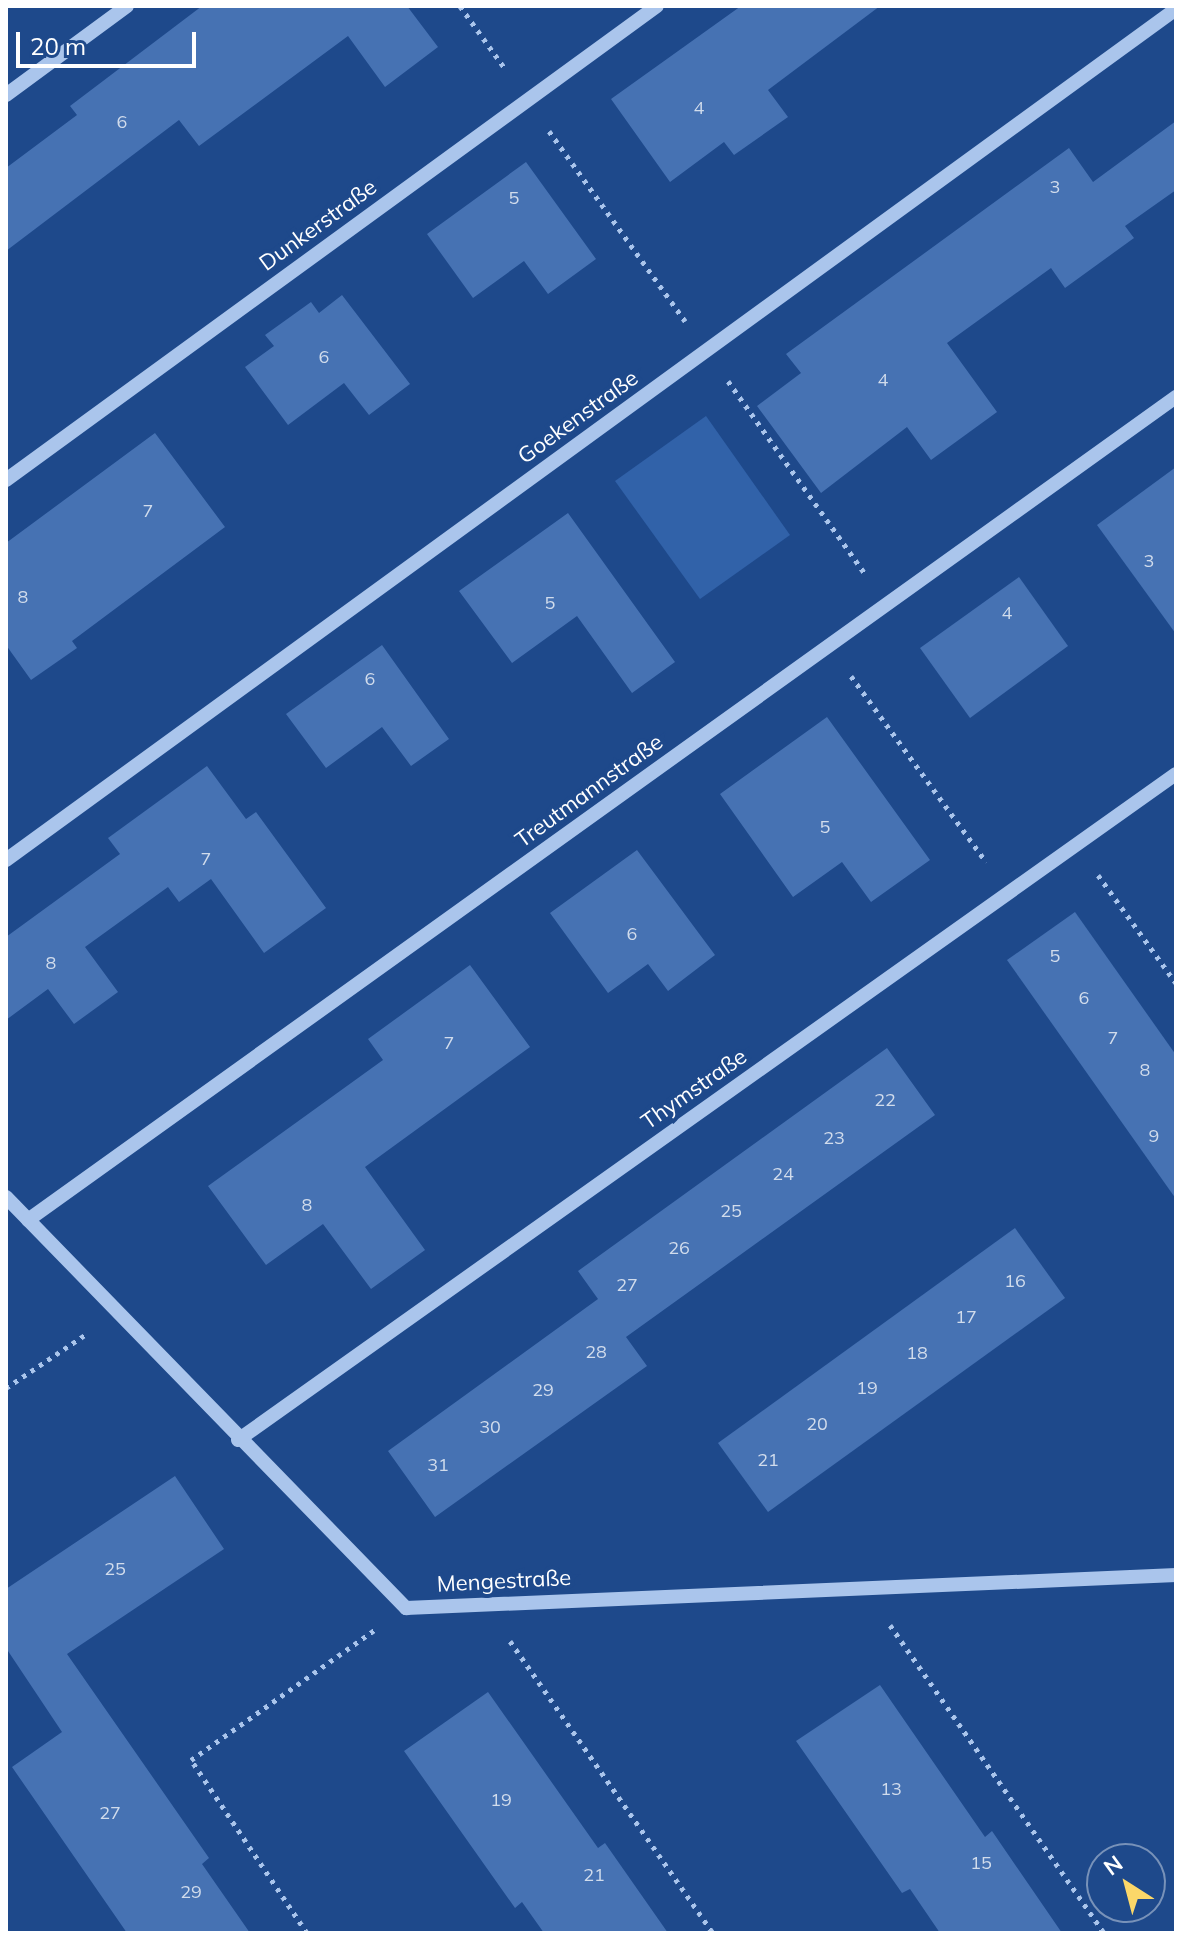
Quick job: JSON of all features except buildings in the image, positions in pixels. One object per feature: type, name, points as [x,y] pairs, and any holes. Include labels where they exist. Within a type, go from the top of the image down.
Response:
[{"type":"street","points":[[6,95],[127,6]]},
{"type":"street","name":"Dunkerstraße","points":[[6,480],[657,6]]},
{"type":"street","name":"Goekenstraße","points":[[6,860],[1176,9]]},
{"type":"street","name":"Treutmannstraße","points":[[28,1220],[1176,397]]},
{"type":"street","name":"Thymstraße","points":[[238,1440],[1176,774]]},
{"type":"street","name":"Mengestraße","points":[[6,1197],[238,1440],[406,1608],[1176,1575]]},
{"type":"path","points":[[460,6],[887,604]]},
{"type":"path","points":[[829,646],[1008,892]]},
{"type":"path","points":[[1077,845],[1176,983]]},
{"type":"path","points":[[6,1388],[117,1314]]},
{"type":"path","points":[[865,1588],[1104,1933]]},
{"type":"path","points":[[484,1604],[713,1933]]},
{"type":"path","points":[[307,1933],[191,1760],[406,1608]]},
{"type":"shaded area","points":[[706,416],[790,535],[700,599],[615,481]]}]
